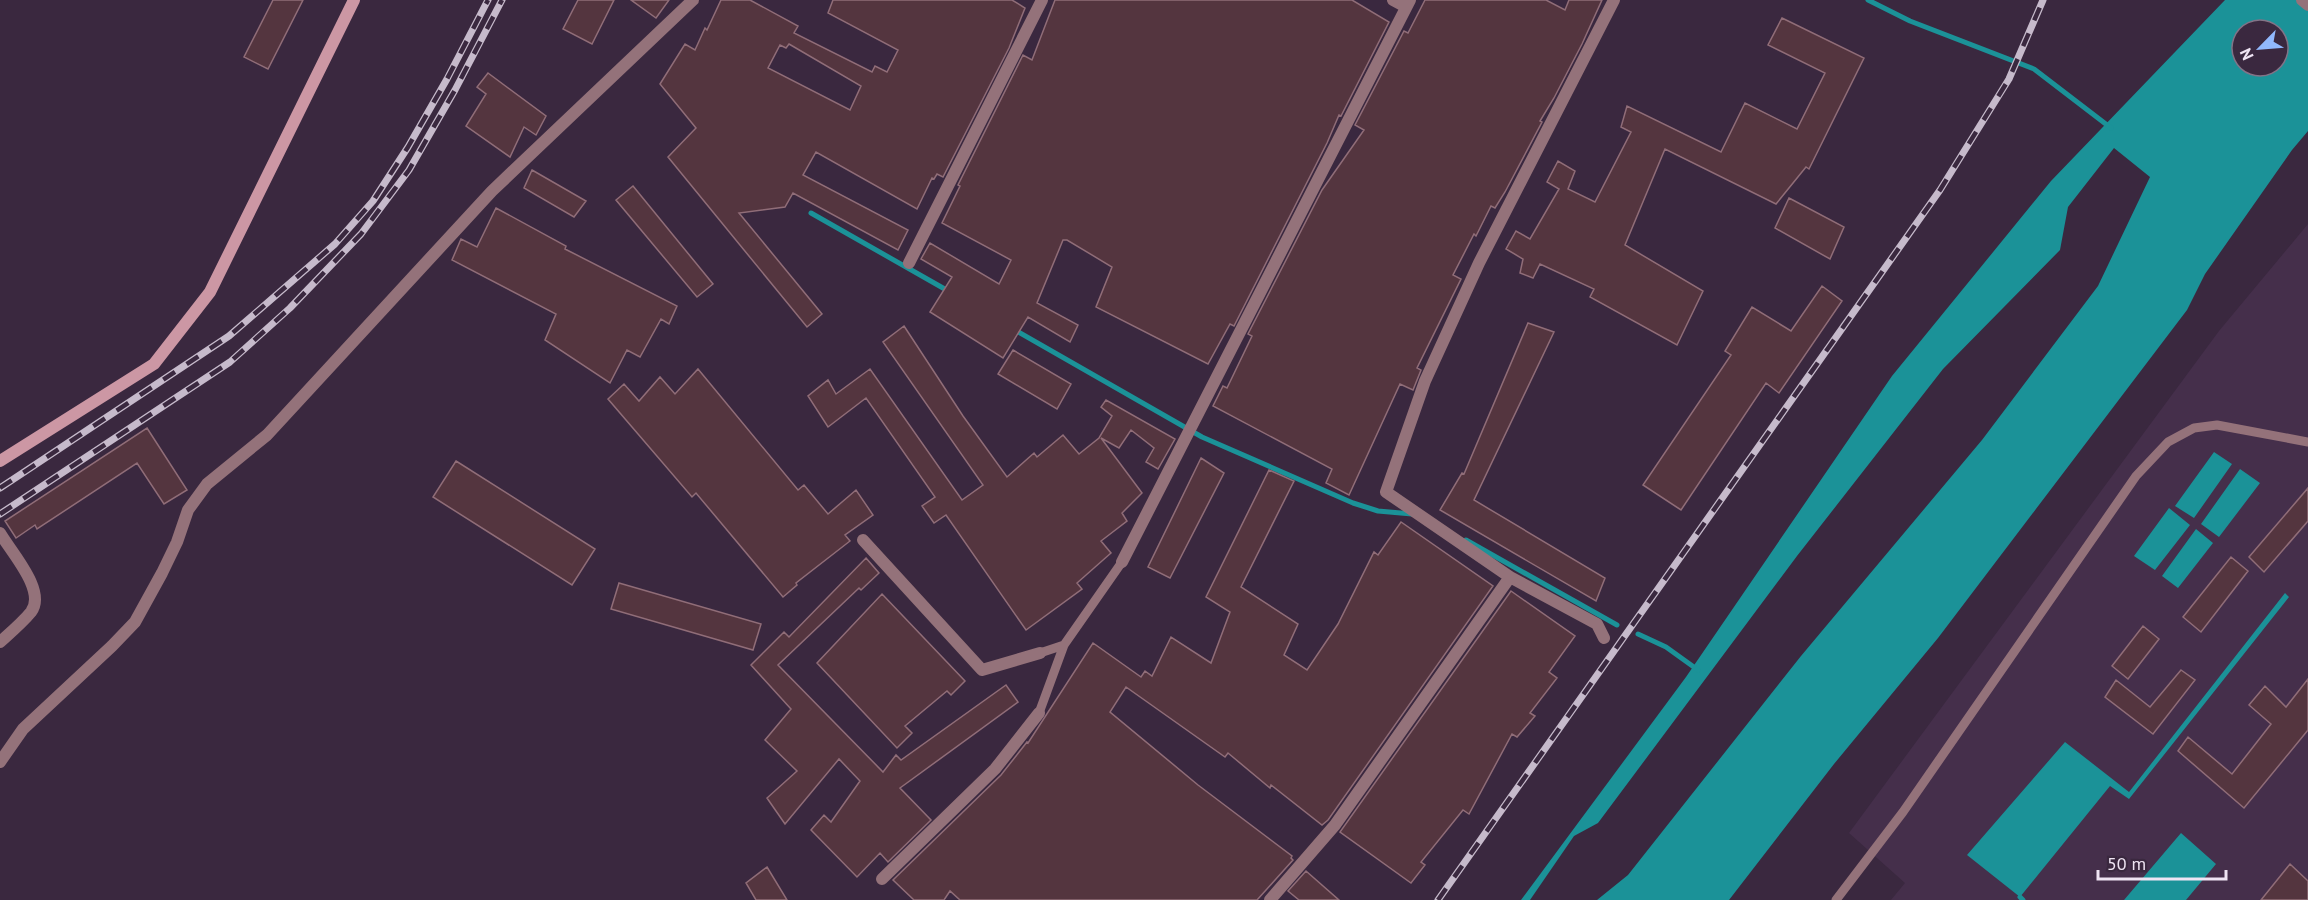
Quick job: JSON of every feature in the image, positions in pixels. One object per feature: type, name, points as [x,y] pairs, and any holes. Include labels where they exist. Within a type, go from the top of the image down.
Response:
[{"type":"main road","points":[[0,460],[154,364],[210,292],[354,0]]},
{"type":"street","points":[[0,762],[22,729],[135,622],[177,542],[188,510],[207,484],[267,435],[492,191],[693,0]]},
{"type":"street","points":[[909,263],[1042,0]]},
{"type":"street","points":[[1122,562],[1408,3],[1393,0]]},
{"type":"street","points":[[1604,638],[1597,624],[1510,577],[1386,492],[1425,381],[1479,263],[1614,0]]},
{"type":"street","points":[[2302,0],[2308,5]]},
{"type":"street","points":[[0,533],[33,586],[36,599],[32,611],[0,642]]},
{"type":"street","points":[[863,540],[982,670],[1040,653]]},
{"type":"street","points":[[1270,900],[1335,825],[1510,577]]},
{"type":"street","points":[[882,879],[995,769],[1039,713]]},
{"type":"lane","points":[[1836,900],[1903,812],[2136,476],[2168,442],[2194,428],[2217,425],[2308,442]]},
{"type":"lane","points":[[1039,713],[1064,645],[1122,562]]},
{"type":"lane","points":[[1040,653],[1064,645]]},
{"type":"shaded area","points":[[2225,0],[2308,0],[2308,131],[2292,150],[2205,274],[2187,310],[1938,638],[1834,764],[1729,900],[1597,900],[1628,875],[1801,656],[1982,440],[2098,286],[2150,177],[2114,148],[2068,207],[2060,250],[1943,369],[1797,556],[1598,823],[1574,836],[1530,900],[1521,900],[1686,677],[1892,376],[2051,181]]},
{"type":"shaded area","points":[[2308,224],[2308,900],[1891,900],[1905,883],[1849,833],[2219,331]]},
{"type":"shaded area","points":[[2214,452],[2232,464],[2194,518],[2175,506]]},
{"type":"shaded area","points":[[2240,469],[2260,483],[2219,537],[2201,524]]},
{"type":"shaded area","points":[[2169,508],[2190,525],[2155,570],[2134,556]]},
{"type":"shaded area","points":[[2196,529],[2213,543],[2178,588],[2162,576]]},
{"type":"shaded area","points":[[2285,593],[2289,597],[2129,799],[2110,786],[2020,897],[1967,855],[2065,742],[2129,792]]},
{"type":"shaded area","points":[[2181,833],[2216,864],[2186,900],[2124,900]]},
{"type":"building","points":[[273,0],[303,0],[268,69],[244,57]]},
{"type":"building","points":[[578,0],[614,0],[592,44],[563,29]]},
{"type":"building","points":[[631,0],[669,0],[656,18]]},
{"type":"building","points":[[721,0],[750,0],[798,26],[794,33],[872,72],[875,66],[887,72],[898,50],[828,13],[833,0],[1012,0],[1025,8],[1009,48],[943,177],[937,174],[934,179],[932,178],[917,209],[816,152],[803,175],[908,230],[898,250],[793,193],[785,207],[739,213],[822,314],[807,327],[668,157],[696,128],[660,84],[685,44],[695,50],[705,28],[707,30]],"holes":[[[789,44],[861,86],[850,110],[768,68],[780,45],[786,48]]]},
{"type":"building","points":[[1055,0],[1352,0],[1389,22],[1341,116],[1339,115],[1234,326],[1230,324],[1208,364],[1096,307],[1112,267],[1067,240],[1063,240],[1037,303],[1078,325],[1070,342],[1028,317],[1003,358],[930,312],[952,277],[921,259],[930,243],[999,284],[1011,260],[942,223],[960,186],[958,185],[1023,55],[1032,60]]},
{"type":"building","points":[[1425,0],[1546,0],[1565,10],[1569,0],[1602,0],[1582,44],[1505,192],[1495,208],[1491,206],[1453,275],[1461,279],[1417,368],[1421,370],[1413,390],[1400,384],[1349,495],[1326,483],[1332,469],[1213,406],[1223,386],[1227,388],[1252,336],[1248,334],[1322,190],[1364,130],[1355,125],[1404,31],[1408,33]]},
{"type":"building","points":[[1782,18],[1864,58],[1809,169],[1806,167],[1776,204],[1665,149],[1625,245],[1703,291],[1677,345],[1590,297],[1594,289],[1540,264],[1533,278],[1520,273],[1523,259],[1506,249],[1516,231],[1530,239],[1559,189],[1547,182],[1558,161],[1575,171],[1568,189],[1595,202],[1631,132],[1621,127],[1627,106],[1721,152],[1745,103],[1797,129],[1825,73],[1768,45]]},
{"type":"building","points":[[488,73],[546,116],[536,135],[524,127],[510,157],[466,126],[486,94],[477,87]]},
{"type":"building","points":[[532,170],[586,201],[574,217],[524,188]]},
{"type":"building","points":[[633,186],[713,284],[697,297],[616,200]]},
{"type":"building","points":[[1789,198],[1844,227],[1830,259],[1775,228]]},
{"type":"building","points":[[496,208],[566,246],[565,249],[677,306],[669,324],[661,319],[640,357],[627,350],[610,383],[545,340],[556,314],[452,260],[461,239],[477,247]]},
{"type":"building","points":[[1822,286],[1842,301],[1779,393],[1766,383],[1681,510],[1643,485],[1731,355],[1725,351],[1752,307],[1791,331]]},
{"type":"building","points":[[1528,323],[1554,332],[1474,500],[1605,578],[1596,601],[1440,510],[1462,473],[1464,474]]},
{"type":"building","points":[[904,326],[963,416],[1007,477],[1034,453],[1037,457],[1063,435],[1079,454],[1099,438],[1112,416],[1101,407],[1106,400],[1175,439],[1158,469],[1146,462],[1154,448],[1131,430],[1119,448],[1101,438],[1142,493],[1122,513],[1127,521],[1101,541],[1111,553],[1077,583],[1082,589],[1026,630],[946,515],[934,523],[922,506],[935,497],[866,398],[828,427],[808,396],[828,380],[836,394],[870,369],[962,500],[983,485],[883,342]]},
{"type":"building","points":[[1013,350],[1071,384],[1057,409],[998,374]]},
{"type":"building","points":[[698,369],[798,490],[804,485],[828,514],[856,490],[873,515],[845,535],[850,541],[796,583],[797,585],[783,597],[696,493],[692,497],[608,399],[624,384],[639,401],[660,377],[675,394]]},
{"type":"building","points":[[147,428],[187,490],[164,504],[137,463],[37,529],[35,525],[16,538],[5,521]]},
{"type":"building","points":[[1201,458],[1224,473],[1170,578],[1148,567]]},
{"type":"building","points":[[456,461],[595,549],[572,585],[433,497]]},
{"type":"building","points":[[1269,470],[1294,481],[1241,587],[1298,624],[1284,655],[1307,670],[1338,624],[1374,552],[1378,555],[1401,522],[1493,586],[1328,820],[1322,825],[1271,785],[1270,788],[1228,753],[1225,757],[1126,687],[1110,712],[1198,785],[1292,856],[1293,860],[1257,900],[960,900],[950,891],[944,900],[914,900],[893,880],[1001,775],[1028,743],[1093,643],[1141,677],[1145,671],[1152,676],[1171,637],[1211,663],[1230,612],[1206,597]]},
{"type":"building","points":[[2308,488],[2308,521],[2264,572],[2249,557]]},
{"type":"building","points":[[2231,557],[2248,571],[2201,632],[2183,617]]},
{"type":"building","points":[[866,558],[879,573],[861,590],[859,588],[778,665],[883,772],[896,755],[901,760],[1006,685],[1018,702],[900,788],[931,820],[888,862],[880,853],[857,877],[811,830],[824,815],[831,822],[860,781],[839,759],[785,824],[767,798],[797,771],[765,740],[791,709],[751,665],[784,632],[789,637]]},
{"type":"building","points":[[619,583],[761,624],[753,650],[611,609]]},
{"type":"building","points":[[1511,591],[1575,636],[1549,672],[1557,678],[1530,713],[1535,716],[1517,737],[1512,734],[1469,814],[1463,810],[1421,862],[1425,865],[1411,883],[1340,832]]},
{"type":"building","points":[[882,594],[965,681],[951,695],[947,691],[905,726],[912,733],[897,748],[817,663]]},
{"type":"building","points":[[2143,626],[2159,639],[2128,679],[2112,666]]},
{"type":"building","points":[[2181,670],[2195,680],[2153,734],[2105,697],[2116,680],[2150,707]]},
{"type":"building","points":[[2308,679],[2308,730],[2244,808],[2178,751],[2188,737],[2232,774],[2271,724],[2249,705],[2265,686],[2286,707]]},
{"type":"building","points":[[2290,864],[2308,881],[2308,900],[2261,900]]},
{"type":"building","points":[[767,867],[787,900],[756,900],[746,883]]},
{"type":"building","points":[[1306,871],[1339,900],[1299,900],[1288,891]]},
{"type":"waterway","points":[[1868,0],[1910,21],[2034,69],[2111,128]]},
{"type":"waterway","points":[[811,213],[950,292]]},
{"type":"waterway","points":[[1013,329],[1202,437],[1353,503],[1378,511],[1412,514]]},
{"type":"waterway","points":[[1466,540],[1617,625]]},
{"type":"waterway","points":[[1638,634],[1666,647],[1698,670]]},
{"type":"waterway","points":[[2020,897],[2023,900]]},
{"type":"railway","points":[[0,488],[229,336],[335,244],[373,201],[408,147],[488,0]]},
{"type":"railway","points":[[0,514],[230,362],[290,308],[361,234],[409,170],[455,90],[502,0]]},
{"type":"railway","points":[[1438,900],[1940,190],[2009,79],[2043,0]]}]
